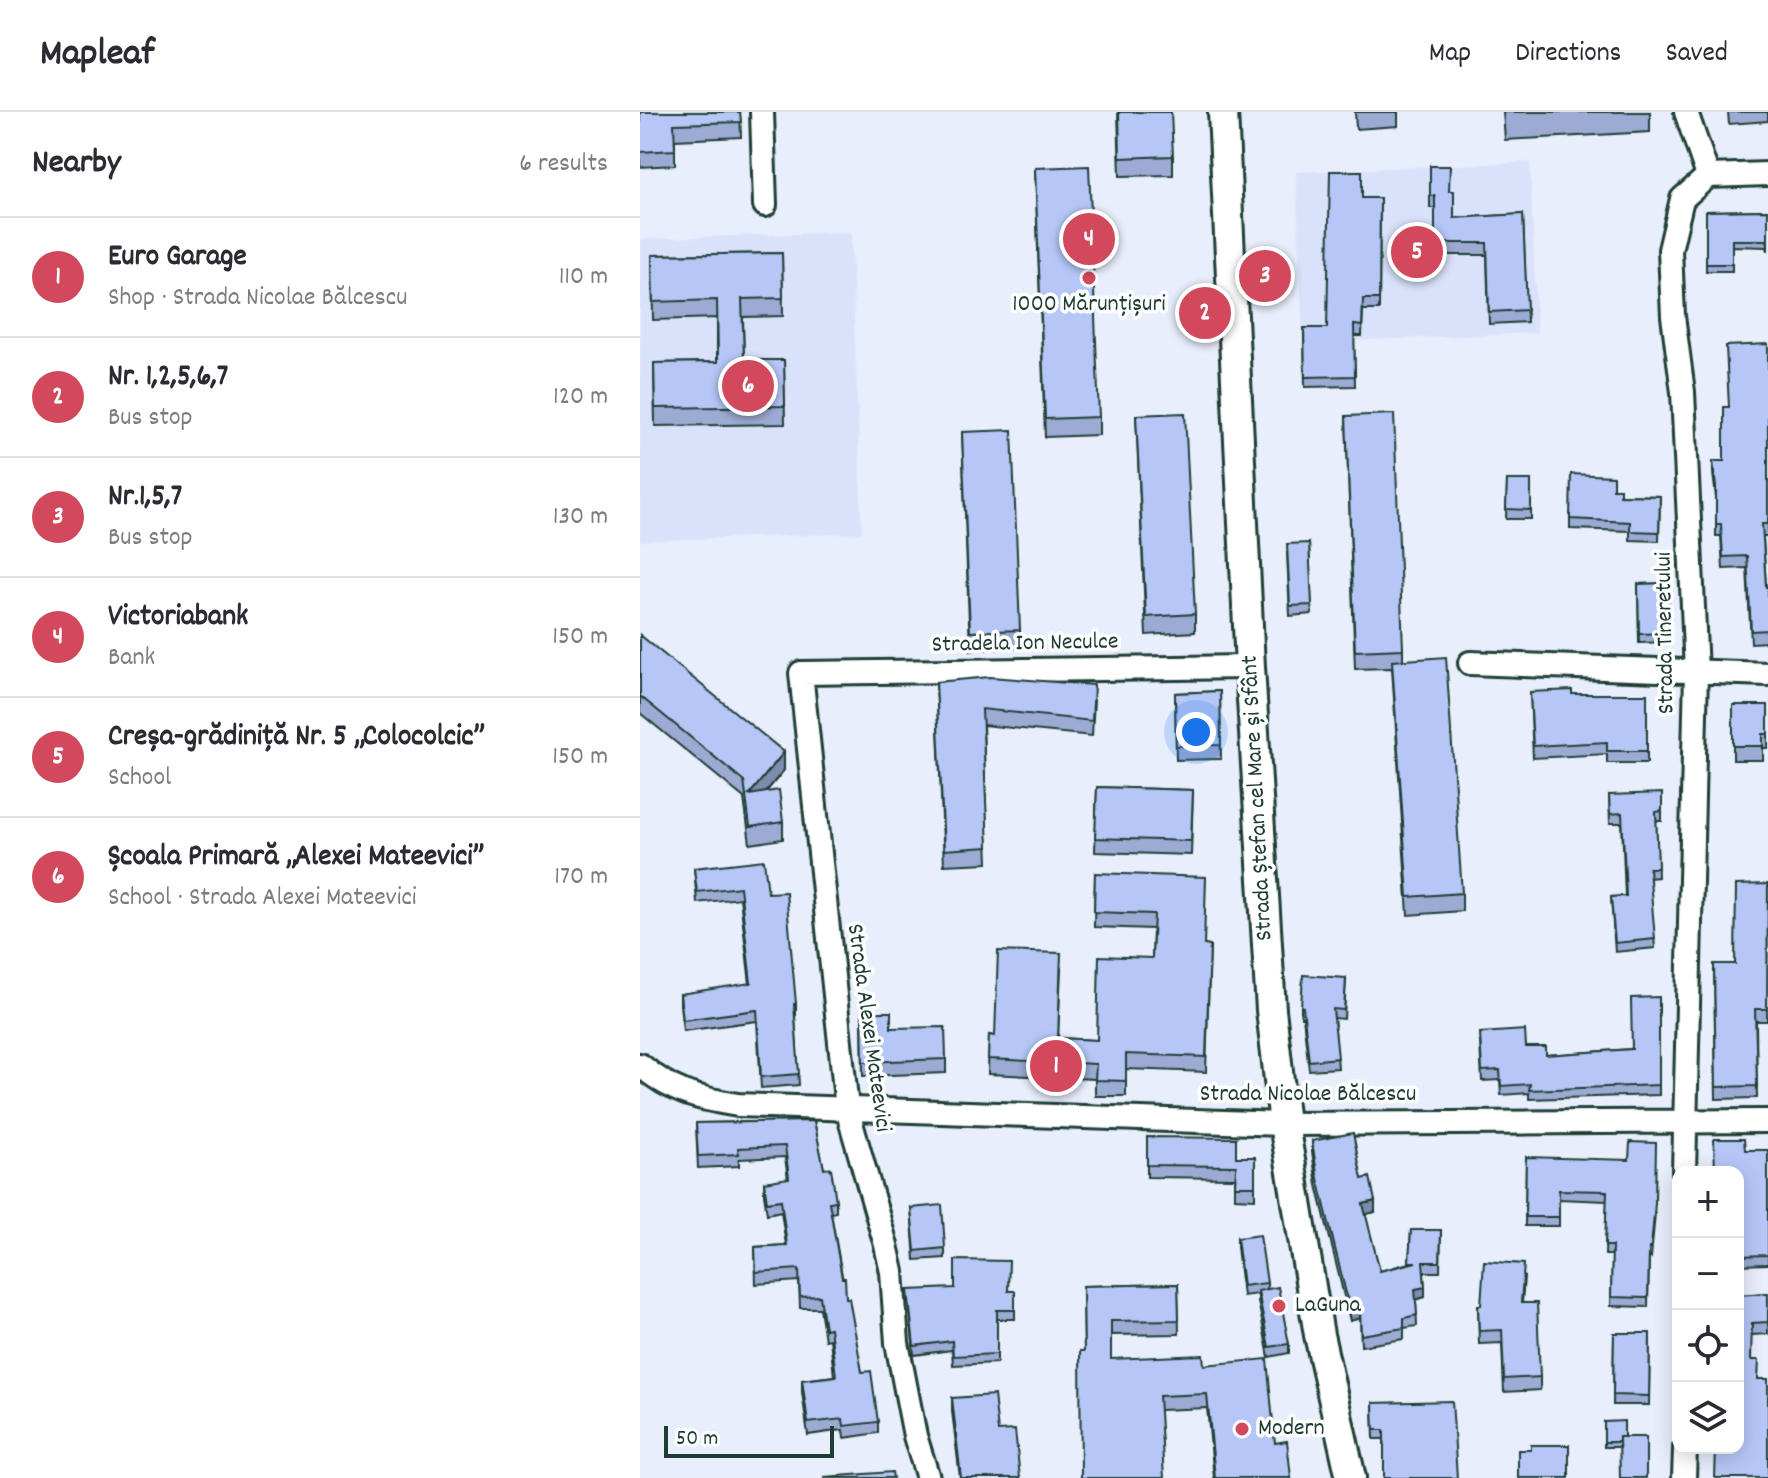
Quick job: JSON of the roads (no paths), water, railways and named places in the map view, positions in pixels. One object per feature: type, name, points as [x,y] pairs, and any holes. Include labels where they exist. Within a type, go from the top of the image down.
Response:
[{"type":"main road","name":"Strada Ștefan cel Mare și Sfânt","points":[[1223,112],[1250,667],[1271,1010],[1284,1124],[1319,1335],[1351,1478]]},
{"type":"street","points":[[762,112],[765,205]]},
{"type":"street","points":[[1686,112],[1708,176],[1768,174]]},
{"type":"street","name":"Strada Tineretului","points":[[1684,1166],[1696,672],[1683,392],[1673,316],[1670,250],[1682,199],[1708,176]]},
{"type":"street","points":[[1470,663],[1768,674]]},
{"type":"street","name":"Stradela Ion Neculce","points":[[801,673],[1250,667]]},
{"type":"street","name":"Strada Alexei Mateevici","points":[[801,673],[847,1109],[892,1272],[897,1343],[915,1436],[928,1478]]},
{"type":"street","name":"Strada Nicolae Bălcescu","points":[[640,1065],[664,1085],[707,1100],[738,1105],[1284,1124],[1768,1121]]},
{"type":"street","points":[[1684,1478],[1685,1454]]},
{"type":"place","name":"Victoriabank","points":[[1089,239]]},
{"type":"place","name":"Creșa-grădiniță Nr. 5 „Colocolcic”","points":[[1417,252]]},
{"type":"place","name":"Nr.1,5,7","points":[[1265,276]]},
{"type":"place","name":"1000 Mărunțișuri","points":[[1089,278]]},
{"type":"place","name":"Nr. 1,2,5,6,7","points":[[1205,313]]},
{"type":"place","name":"Școala Primară „Alexei Mateevici”","points":[[748,386]]},
{"type":"place","name":"Euro Garage","points":[[1056,1066]]},
{"type":"place","name":"LaGuna","points":[[1279,1306]]},
{"type":"place","name":"Modern","points":[[1242,1429]]}]
